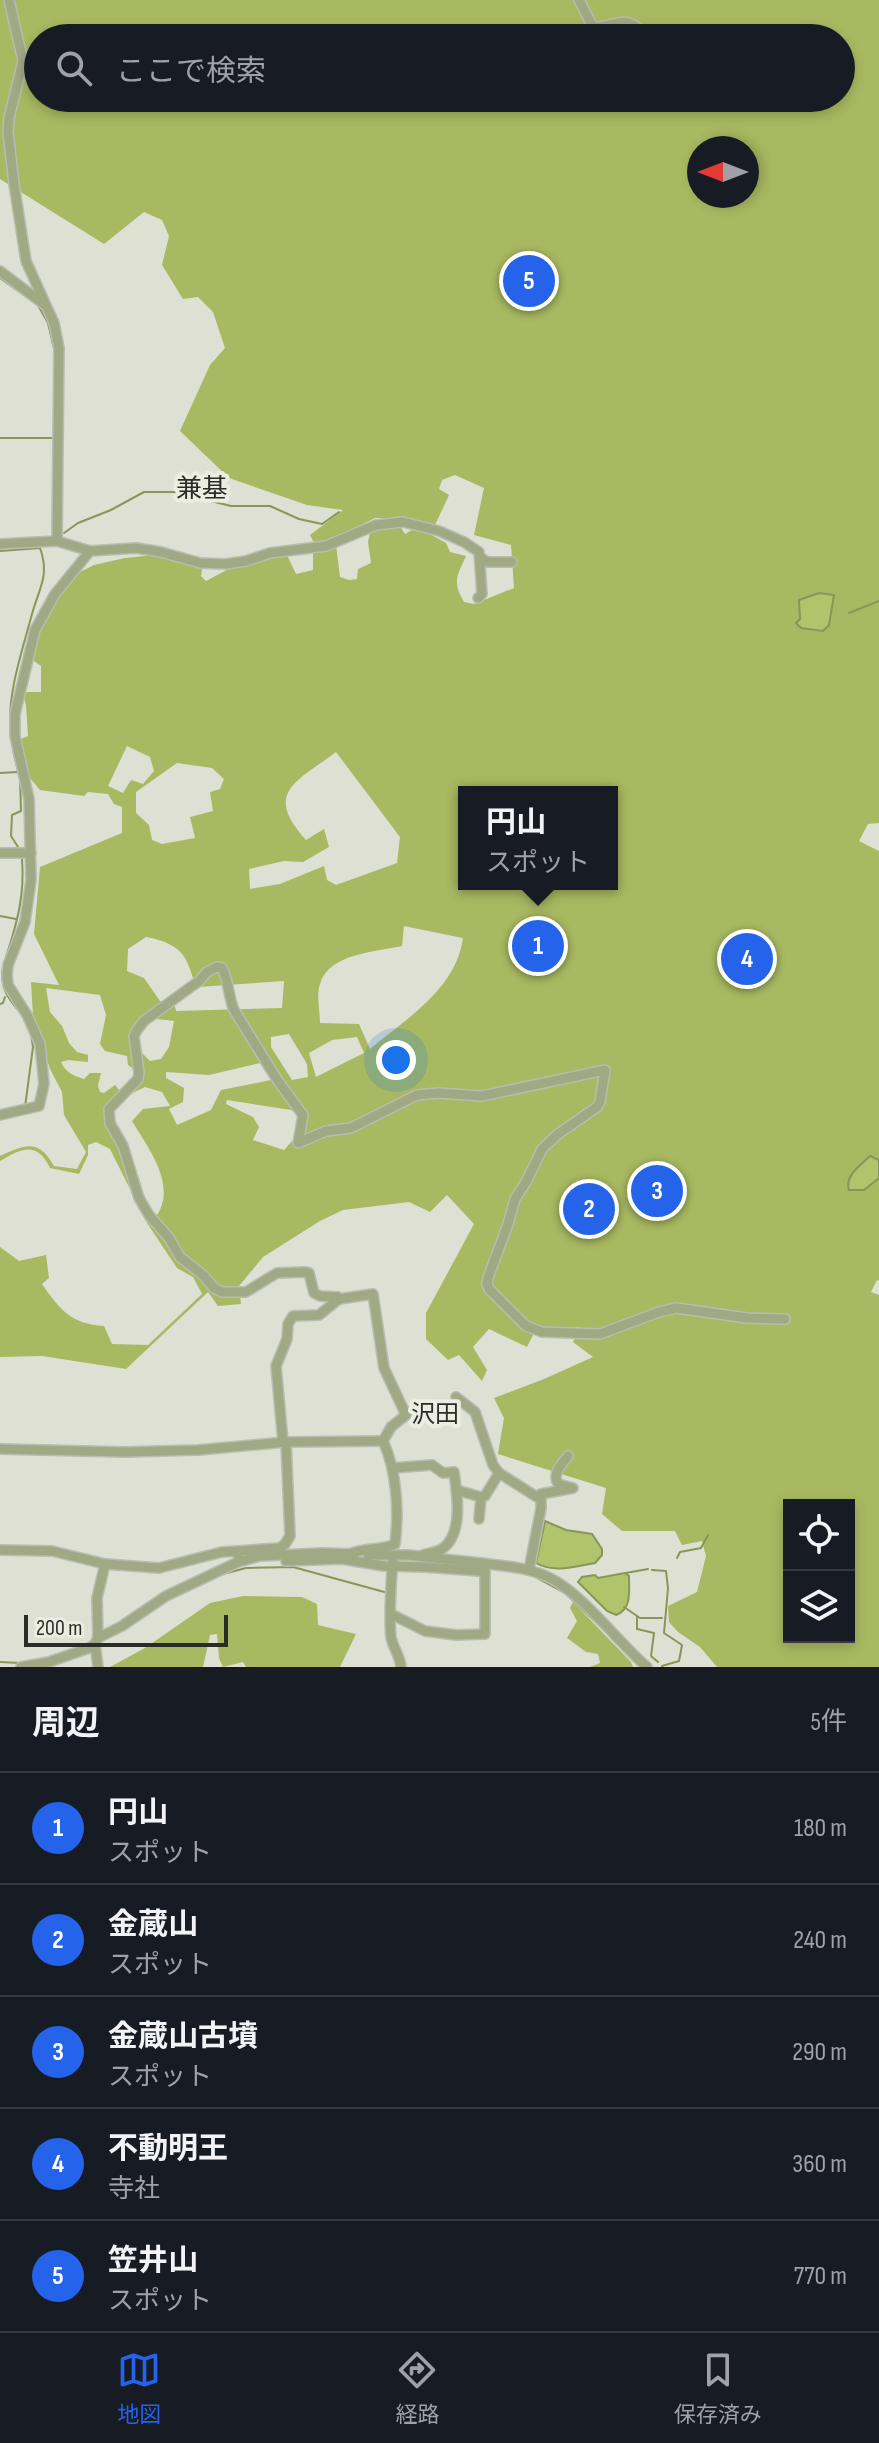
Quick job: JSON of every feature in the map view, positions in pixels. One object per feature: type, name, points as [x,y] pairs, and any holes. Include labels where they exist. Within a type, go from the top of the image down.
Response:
[{"type":"street","points":[[9,0],[23,61],[9,118],[10,156],[26,261],[54,323],[59,348],[57,541]]},
{"type":"street","points":[[579,0],[591,24]]},
{"type":"street","points":[[607,24],[628,21],[632,24]]},
{"type":"street","points":[[0,271],[47,306]]},
{"type":"street","points":[[0,544],[57,541],[90,551],[136,548],[200,563],[233,563],[270,553],[326,546],[376,525],[403,522],[439,531],[479,552],[482,594],[478,598]]},
{"type":"street","points":[[0,1115],[39,1106],[44,1084],[40,1044],[35,1029],[8,985],[7,975],[25,922],[31,880],[27,786],[15,736],[16,706],[32,638],[42,614],[90,551]]},
{"type":"street","points":[[480,557],[487,562],[512,562]]},
{"type":"street","points":[[0,853],[31,853]]},
{"type":"street","points":[[339,1299],[314,1293],[309,1273],[306,1272],[277,1273],[246,1292],[234,1294],[214,1288],[180,1257],[169,1238],[149,1215],[139,1198],[123,1146],[110,1123],[109,1109],[138,1079],[134,1036],[137,1030],[144,1021],[213,969],[222,968],[225,972],[228,997],[234,1010],[303,1115],[298,1143],[326,1131],[361,1124],[417,1095],[482,1096],[605,1070],[597,1107],[542,1149],[515,1199],[488,1278],[489,1289],[526,1326],[542,1332],[600,1334],[676,1308],[747,1318],[785,1319]]},
{"type":"street","points":[[21,1667],[74,1654],[166,1596],[238,1556],[280,1548],[290,1536],[276,1366],[287,1339],[288,1324],[293,1316],[319,1315],[339,1299],[373,1294],[384,1368],[406,1415],[391,1427],[383,1441],[392,1468],[397,1525],[395,1544],[350,1554]]},
{"type":"street","points":[[456,1397],[475,1412],[493,1465],[499,1473],[540,1499]]},
{"type":"street","points":[[0,1449],[183,1451],[284,1442],[383,1441]]},
{"type":"street","points":[[529,1570],[541,1494],[573,1488],[558,1484],[556,1480],[557,1471],[568,1456]]},
{"type":"street","points":[[0,1550],[52,1551],[105,1564],[159,1568],[222,1552],[238,1556],[393,1560],[442,1549],[450,1541],[456,1524],[454,1472],[443,1473],[432,1465],[392,1468]]},
{"type":"street","points":[[456,1490],[485,1496],[499,1473]]},
{"type":"street","points":[[479,1519],[481,1497]]},
{"type":"street","points":[[238,1556],[350,1554],[426,1567],[479,1571],[482,1566]]},
{"type":"street","points":[[420,1556],[529,1570],[551,1579],[568,1590],[647,1667]]},
{"type":"street","points":[[393,1560],[391,1639],[401,1667]]},
{"type":"street","points":[[98,1667],[97,1598],[105,1564]]},
{"type":"street","points":[[391,1614],[421,1630],[456,1635],[485,1634],[482,1566]]},
{"type":"shaded area","points":[[0,0],[879,0],[879,823],[868,824],[859,841],[879,851],[879,1160],[870,1156],[853,1173],[849,1190],[864,1190],[879,1178],[879,1281],[871,1292],[879,1295],[879,1667],[717,1667],[700,1647],[669,1622],[668,1606],[697,1592],[706,1556],[702,1541],[682,1545],[675,1531],[622,1531],[602,1514],[606,1488],[498,1454],[504,1418],[494,1398],[593,1357],[573,1342],[580,1327],[537,1327],[527,1347],[489,1329],[473,1347],[487,1370],[482,1381],[459,1355],[448,1360],[426,1339],[426,1313],[474,1224],[447,1195],[430,1212],[409,1202],[343,1210],[320,1221],[263,1257],[239,1286],[241,1304],[218,1306],[208,1292],[126,1369],[42,1356],[0,1357],[0,1247],[19,1261],[46,1255],[49,1278],[42,1284],[48,1293],[75,1319],[104,1326],[112,1344],[148,1345],[202,1294],[193,1277],[177,1268],[147,1223],[110,1149],[96,1142],[88,1145],[88,1155],[79,1174],[50,1168],[34,1150],[22,1150],[0,1161],[0,1156],[30,1146],[42,1151],[54,1166],[77,1169],[86,1152],[64,1115],[62,1092],[50,1069],[33,1016],[31,982],[59,985],[34,934],[40,867],[122,833],[122,807],[114,804],[108,794],[88,792],[84,796],[40,790],[29,777],[21,739],[28,736],[22,692],[41,692],[41,666],[31,659],[36,637],[62,589],[78,573],[94,565],[154,555],[198,565],[206,581],[234,566],[287,555],[296,574],[313,570],[313,551],[336,545],[340,577],[357,579],[358,569],[371,563],[370,533],[400,526],[405,534],[417,527],[446,543],[450,552],[466,556],[457,579],[464,602],[474,604],[514,588],[511,545],[474,535],[484,488],[455,475],[442,480],[439,489],[449,495],[435,525],[405,518],[375,518],[323,544],[313,541],[310,535],[343,510],[307,505],[229,478],[180,431],[210,365],[225,348],[213,312],[198,297],[183,299],[162,265],[169,236],[162,220],[144,212],[104,244],[0,179]],"holes":[[[127,746],[150,757],[154,771],[143,784],[131,780],[123,793],[108,786]],[[336,752],[400,837],[397,863],[336,885],[327,880],[324,866],[280,884],[250,889],[249,869],[284,861],[303,862],[329,847],[324,829],[306,840],[293,824],[286,799],[298,780]],[[177,763],[212,768],[224,779],[220,789],[210,792],[213,811],[190,817],[195,838],[162,844],[152,840],[149,825],[136,813],[136,792]],[[404,926],[463,938],[451,972],[428,1001],[370,1049],[359,1024],[320,1023],[318,993],[325,974],[343,960],[402,946]],[[146,937],[165,942],[185,958],[198,987],[284,981],[282,1008],[176,1011],[174,1003],[160,1001],[144,978],[127,971],[128,949]],[[46,988],[100,995],[106,1015],[100,1044],[105,1051],[127,1056],[128,1065],[135,1070],[127,1084],[119,1090],[115,1085],[104,1093],[98,1086],[101,1073],[90,1073],[84,1079],[70,1073],[61,1062],[88,1062],[88,1055],[77,1052],[69,1043],[62,1026],[50,1012]],[[157,1019],[174,1021],[169,1047],[161,1059],[150,1061],[138,1049],[137,1034]],[[289,1034],[307,1064],[308,1077],[292,1080],[271,1047],[271,1037]],[[357,1037],[364,1053],[316,1077],[309,1053],[332,1040]],[[260,1063],[271,1080],[221,1090],[211,1110],[177,1125],[169,1109],[183,1102],[184,1088],[166,1078],[166,1072],[209,1075]],[[145,1087],[162,1092],[170,1106],[143,1109],[132,1121],[153,1155],[162,1181],[162,1206],[155,1218],[138,1188],[110,1110],[122,1098]],[[227,1100],[291,1110],[298,1115],[294,1139],[284,1150],[253,1140],[259,1127],[253,1117],[226,1104]]]},
{"type":"shaded area","points":[[819,593],[834,595],[829,625],[823,631],[801,628],[796,623],[800,619],[799,600]]},
{"type":"shaded area","points":[[870,1156],[879,1160],[879,1178],[864,1190],[849,1190],[851,1175]]},
{"type":"shaded area","points":[[545,1521],[566,1530],[592,1534],[602,1549],[602,1555],[595,1563],[571,1567],[550,1568],[536,1563]]},
{"type":"shaded area","points":[[625,1573],[629,1576],[628,1599],[625,1608],[616,1615],[607,1611],[578,1582],[582,1577],[595,1575],[598,1578]]},
{"type":"shaded area","points":[[243,1596],[302,1597],[317,1604],[318,1625],[356,1634],[340,1667],[246,1667],[243,1662],[223,1667],[217,1634],[210,1635],[203,1667],[110,1667],[145,1648],[210,1603]]},
{"type":"shaded area","points":[[573,1602],[633,1667],[590,1667],[600,1663],[598,1654],[586,1652],[567,1638],[577,1621],[570,1608]]},
{"type":"waterway","points":[[0,278],[28,298]]},
{"type":"waterway","points":[[39,307],[48,323],[55,353]]},
{"type":"waterway","points":[[0,438],[52,438]]},
{"type":"waterway","points":[[64,533],[78,523],[144,492],[174,492],[231,506],[270,506],[299,519],[322,524],[339,512]]},
{"type":"waterway","points":[[0,539],[9,539]]},
{"type":"waterway","points":[[0,551],[40,548],[44,566],[16,674],[11,705],[11,736]]},
{"type":"waterway","points":[[849,613],[879,601]]},
{"type":"waterway","points":[[13,750],[18,771]]},
{"type":"waterway","points":[[0,773],[17,772]]},
{"type":"waterway","points":[[18,847],[11,836],[12,815],[21,811],[20,777]]},
{"type":"waterway","points":[[6,957],[19,909],[22,859]]},
{"type":"waterway","points":[[0,916],[16,919]]},
{"type":"waterway","points":[[3,967],[5,991],[19,1011]]},
{"type":"waterway","points":[[0,1004],[5,997]]},
{"type":"waterway","points":[[25,1107],[33,1047],[31,1034]]},
{"type":"waterway","points":[[677,1558],[680,1552],[701,1548],[708,1535]]},
{"type":"waterway","points":[[411,1560],[441,1563]]},
{"type":"waterway","points":[[223,1574],[246,1568],[293,1567],[388,1593]]},
{"type":"waterway","points":[[626,1573],[648,1569]]},
{"type":"waterway","points":[[503,1570],[528,1574]]},
{"type":"waterway","points":[[652,1570],[666,1571],[668,1588],[664,1633],[682,1645],[679,1661],[662,1666]]},
{"type":"waterway","points":[[534,1576],[565,1593],[604,1630]]},
{"type":"waterway","points":[[624,1607],[640,1618],[662,1618]]},
{"type":"waterway","points":[[637,1616],[637,1629],[654,1633],[651,1656],[658,1662]]},
{"type":"waterway","points":[[0,1662],[20,1663]]},
{"type":"place","name":"笠井山","points":[[529,281]]},
{"type":"place","name":"円山","points":[[538,946]]},
{"type":"place","name":"不動明王","points":[[747,959]]},
{"type":"place","name":"金蔵山古墳","points":[[657,1191]]},
{"type":"place","name":"金蔵山","points":[[589,1209]]},
{"type":"district","name":"兼基","points":[[202,488]]},
{"type":"district","name":"沢田","points":[[435,1414]]}]
